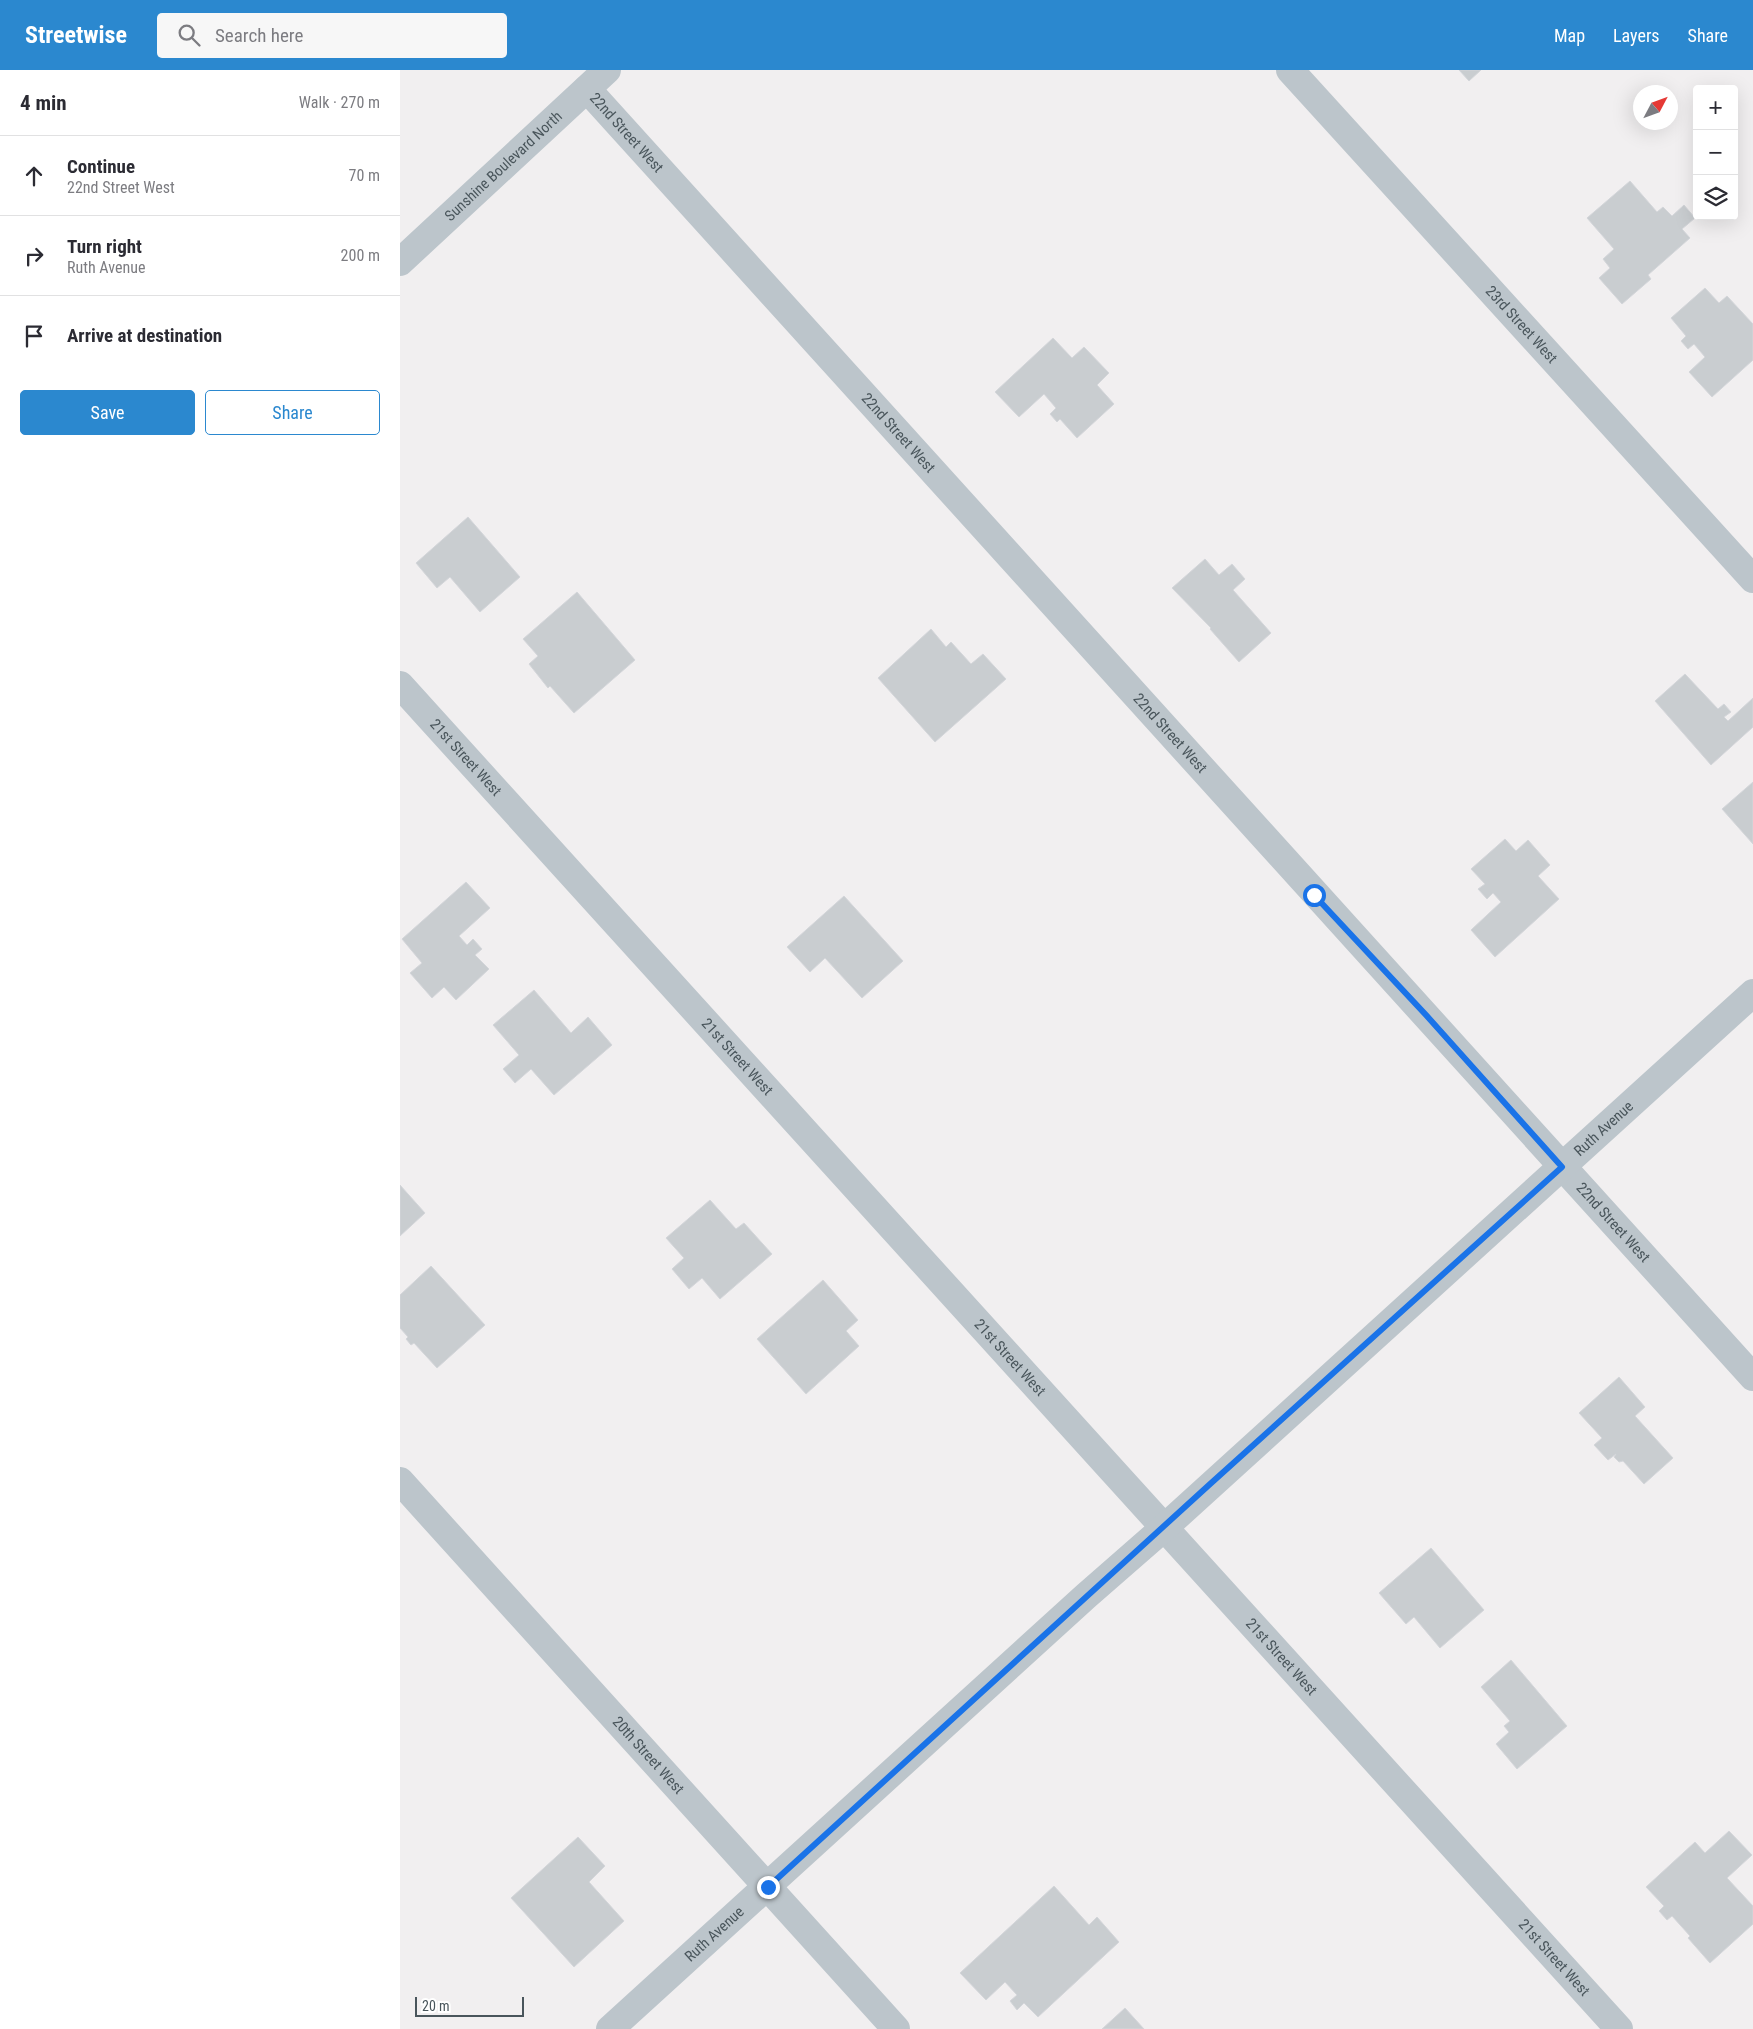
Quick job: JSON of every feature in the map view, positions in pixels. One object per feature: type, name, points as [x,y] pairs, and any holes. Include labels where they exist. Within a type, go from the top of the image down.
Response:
[{"type":"street","name":"Sunshine Boulevard North","points":[[400,262],[608,70]]},
{"type":"street","name":"23rd Street West","points":[[1290,70],[1753,579]]},
{"type":"street","name":"22nd Street West","points":[[587,89],[1753,1377]]},
{"type":"street","name":"21st Street West","points":[[400,685],[1619,2029]]},
{"type":"street","name":"Ruth Avenue","points":[[610,2029],[1086,1596],[1165,1528],[1209,1485],[1753,993]]},
{"type":"street","name":"20th Street West","points":[[400,1481],[896,2029]]},
{"type":"building","points":[[1459,70],[1481,70],[1469,81]]},
{"type":"building","points":[[1630,181],[1657,212],[1663,207],[1672,216],[1684,205],[1693,216],[1693,220],[1682,229],[1690,238],[1648,275],[1651,279],[1622,304],[1599,278],[1610,268],[1603,259],[1614,249],[1587,218]]},
{"type":"building","points":[[1705,288],[1719,303],[1727,296],[1753,324],[1753,360],[1712,397],[1689,372],[1705,357],[1694,344],[1688,349],[1681,341],[1686,336],[1671,318]]},
{"type":"building","points":[[1053,338],[1072,358],[1084,347],[1109,373],[1097,385],[1114,404],[1077,438],[1060,419],[1057,422],[1050,414],[1056,408],[1044,394],[1019,417],[995,392]]},
{"type":"building","points":[[468,517],[520,577],[480,612],[450,577],[437,588],[416,563]]},
{"type":"building","points":[[1205,559],[1219,575],[1232,564],[1245,579],[1233,590],[1271,633],[1239,662],[1211,628],[1172,588]]},
{"type":"building","points":[[577,592],[635,660],[574,713],[550,686],[548,688],[529,664],[538,656],[523,639]]},
{"type":"building","points":[[931,629],[946,647],[951,642],[971,664],[983,654],[1006,679],[935,742],[878,678]]},
{"type":"building","points":[[1685,674],[1718,709],[1724,704],[1731,712],[1724,717],[1728,721],[1753,698],[1753,727],[1711,765],[1655,701]]},
{"type":"building","points":[[1753,782],[1753,844],[1722,809]]},
{"type":"building","points":[[1505,839],[1516,851],[1528,840],[1550,865],[1538,876],[1559,899],[1495,957],[1471,930],[1501,902],[1493,893],[1487,899],[1478,889],[1485,884],[1471,869]]},
{"type":"building","points":[[466,882],[490,908],[459,936],[467,945],[473,939],[482,949],[475,955],[489,969],[456,1000],[444,987],[432,998],[410,973],[422,963],[402,939]]},
{"type":"building","points":[[844,896],[903,961],[862,998],[825,958],[810,972],[787,947]]},
{"type":"building","points":[[534,990],[571,1033],[588,1017],[612,1045],[554,1095],[531,1069],[515,1083],[503,1069],[519,1055],[493,1025]]},
{"type":"building","points":[[400,1185],[425,1213],[400,1236]]},
{"type":"building","points":[[710,1200],[736,1229],[744,1223],[772,1254],[720,1299],[702,1278],[689,1289],[672,1269],[684,1258],[666,1238]]},
{"type":"building","points":[[431,1266],[485,1325],[437,1368],[414,1343],[411,1345],[406,1339],[408,1337],[400,1328],[400,1295]]},
{"type":"building","points":[[823,1280],[858,1320],[846,1331],[859,1346],[806,1394],[757,1339]]},
{"type":"building","points":[[1619,1377],[1645,1407],[1635,1416],[1673,1458],[1644,1484],[1623,1461],[1619,1462],[1614,1457],[1616,1454],[1608,1460],[1594,1445],[1602,1438],[1579,1413]]},
{"type":"building","points":[[1431,1548],[1484,1610],[1440,1648],[1414,1617],[1406,1624],[1379,1593]]},
{"type":"building","points":[[1511,1660],[1567,1726],[1517,1769],[1496,1744],[1509,1732],[1504,1726],[1510,1721],[1481,1687]]},
{"type":"building","points":[[1729,1831],[1752,1855],[1727,1878],[1753,1906],[1753,1924],[1710,1963],[1672,1916],[1667,1920],[1659,1911],[1664,1906],[1646,1887],[1695,1842],[1705,1853]]},
{"type":"building","points":[[578,1837],[605,1866],[589,1882],[624,1921],[574,1967],[511,1898]]},
{"type":"building","points":[[1054,1886],[1089,1925],[1097,1917],[1119,1942],[1038,2017],[1024,2003],[1017,2010],[1010,2001],[1017,1995],[1005,1982],[986,2000],[960,1973]]},
{"type":"building","points":[[1125,2008],[1144,2029],[1102,2029]]},
{"type":"route","points":[[768,1887],[1086,1596],[1165,1528],[1209,1485],[1562,1167],[1426,1015],[1314,895]]}]
